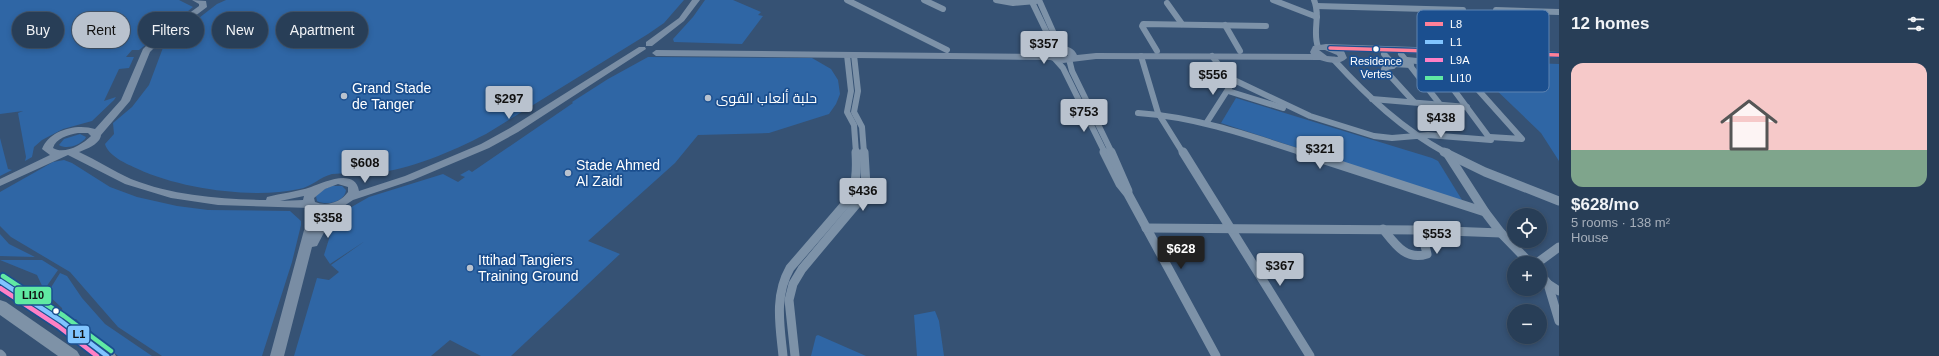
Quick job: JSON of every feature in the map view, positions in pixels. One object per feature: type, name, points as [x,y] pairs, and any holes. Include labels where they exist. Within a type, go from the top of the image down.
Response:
[{"type":"highway","points":[[0,281],[61,321],[107,356]]},
{"type":"highway","points":[[2,309],[71,356]]},
{"type":"street","points":[[0,183],[94,138],[123,104],[146,51],[155,42],[203,7],[203,3],[196,0]]},
{"type":"street","points":[[304,259],[310,252],[323,222],[337,205],[349,198],[416,175],[485,146],[605,73],[653,48],[688,13],[696,0]]},
{"type":"street","points":[[847,0],[947,50]]},
{"type":"street","points":[[924,0],[943,9]]},
{"type":"street","points":[[996,0],[1013,2],[1039,0],[1055,36],[1069,54],[1072,71],[1122,175],[1128,194]]},
{"type":"street","points":[[1273,0],[1317,17]]},
{"type":"street","points":[[1031,1],[1048,35],[1052,53],[1063,68],[1118,180],[1128,194],[1216,356]]},
{"type":"street","points":[[1167,3],[1182,24]]},
{"type":"street","points":[[1296,8],[1316,5],[1463,10]]},
{"type":"street","points":[[1316,5],[1317,17],[1314,38],[1316,48],[1315,54],[1321,57]]},
{"type":"street","points":[[1549,12],[1559,12]]},
{"type":"street","points":[[1156,51],[1142,26],[1143,25],[1182,24],[1266,26]]},
{"type":"street","points":[[1225,25],[1240,51]]},
{"type":"street","points":[[653,48],[947,50],[1052,53],[1096,56],[1321,57],[1334,60],[1341,60],[1344,57],[1384,54],[1417,61]]},
{"type":"street","points":[[653,48],[851,55],[1052,53]]},
{"type":"street","points":[[1069,54],[1316,48],[1417,51]]},
{"type":"street","points":[[1330,48],[1338,51],[1344,57]]},
{"type":"street","points":[[1384,54],[1393,64]]},
{"type":"street","points":[[783,356],[779,298],[783,279],[790,268],[848,202],[856,185],[857,174],[854,125],[847,112],[852,91],[851,55]]},
{"type":"street","points":[[795,356],[790,304],[793,284],[802,269],[859,202],[866,186],[862,127],[854,112],[858,92],[851,55]]},
{"type":"street","points":[[1549,55],[1559,55]]},
{"type":"street","points":[[1141,56],[1158,113],[1310,356]]},
{"type":"street","points":[[1212,56],[1225,73],[1234,80],[1310,116]]},
{"type":"street","points":[[1414,102],[1384,69],[1385,67],[1393,66],[1393,64],[1417,58]]},
{"type":"street","points":[[1549,59],[1559,59]]},
{"type":"street","points":[[1334,60],[1372,99],[1399,124],[1415,135],[1447,153],[1559,201]]},
{"type":"street","points":[[1406,60],[1417,74]]},
{"type":"street","points":[[1208,122],[1228,92],[1234,80]]},
{"type":"street","points":[[1228,92],[1379,136],[1392,138],[1428,135],[1489,141],[1491,140],[1490,137]]},
{"type":"street","points":[[1431,92],[1439,103]]},
{"type":"street","points":[[1456,92],[1490,137],[1521,140],[1522,138],[1480,92]]},
{"type":"street","points":[[49,151],[47,146],[52,140],[62,135],[80,130],[103,117],[126,96]]},
{"type":"street","points":[[1372,99],[1439,103],[1467,107]]},
{"type":"street","points":[[1138,113],[1158,113],[1208,122],[1485,212]]},
{"type":"street","points":[[80,130],[92,131],[94,138],[91,151],[95,164]]},
{"type":"street","points":[[0,183],[49,151],[66,152],[95,164],[128,182],[155,191],[187,198],[268,205],[337,205]]},
{"type":"street","points":[[1447,153],[1485,212],[1501,233],[1523,256]]},
{"type":"street","points":[[240,202],[286,197],[314,190],[323,185],[338,181],[349,183],[353,186],[416,175]]},
{"type":"street","points":[[349,198],[354,192],[353,186]]},
{"type":"street","points":[[277,356],[304,259],[303,252],[314,219],[313,206],[308,198],[314,190]]},
{"type":"street","points":[[1146,228],[1232,230],[1383,229],[1501,233]]},
{"type":"street","points":[[1383,229],[1401,251],[1414,256],[1427,254],[1421,230]]},
{"type":"street","points":[[1547,256],[1559,248]]},
{"type":"street","points":[[1548,284],[1559,291]]},
{"type":"street","points":[[1548,284],[1559,321]]},
{"type":"shaded area","points":[[0,0],[179,0],[193,7],[187,12],[138,12],[138,48],[142,48],[139,50],[132,50],[126,57],[134,57],[129,68],[119,69],[104,101],[116,97],[114,100],[92,121],[63,129],[42,140],[34,147],[32,157],[25,161],[26,157],[18,113],[23,111],[0,114]]},
{"type":"shaded area","name":"Grand Stade de Tanger","points":[[226,0],[684,0],[664,23],[648,34],[486,134],[459,147],[416,164],[386,172],[366,174],[332,174],[323,177],[303,188],[281,192],[260,193],[196,187],[155,176],[118,159],[110,152],[105,144],[114,134],[113,123],[132,107],[149,85],[163,48],[204,48],[204,14],[217,4]]},
{"type":"shaded area","points":[[705,0],[733,0],[761,12],[758,15],[763,16],[742,44],[674,42],[673,39],[693,17]]},
{"type":"shaded area","points":[[648,57],[812,58],[831,69],[838,80],[840,94],[836,104],[829,114],[769,133],[698,135],[675,163],[588,241],[620,254],[511,356],[481,356],[450,340],[431,356],[294,356],[317,278],[329,280],[339,272],[331,265],[365,241],[330,264],[324,255],[334,223],[341,213],[369,197],[443,174],[458,182],[465,177],[460,175],[469,170],[472,172],[573,103],[572,102],[608,79]]},
{"type":"shaded area","points":[[1549,64],[1559,64],[1559,161],[1541,133],[1498,92],[1549,92]]},
{"type":"shaded area","points":[[1236,98],[1432,158],[1438,161],[1462,200],[1458,200],[1221,123]]},
{"type":"shaded area","points":[[80,134],[86,137],[80,143],[69,147],[59,145],[64,139]]},
{"type":"shaded area","points":[[0,138],[8,169],[12,170],[0,176]]},
{"type":"shaded area","points":[[64,160],[72,163],[110,187],[137,197],[177,206],[208,210],[290,211],[301,221],[292,262],[262,356],[162,356],[118,327],[70,272],[11,237],[0,226],[0,192],[53,162]]},
{"type":"shaded area","points":[[332,186],[342,186],[346,190],[345,194],[339,200],[330,203],[317,201],[316,196],[322,190]]},
{"type":"shaded area","points":[[0,234],[9,244],[35,257],[0,256]]},
{"type":"shaded area","points":[[0,260],[42,260],[58,270],[44,290],[37,275]]},
{"type":"shaded area","points":[[60,273],[67,276],[82,298],[105,324],[152,356],[118,356],[93,334],[90,329],[86,330],[76,319],[69,322],[63,315],[62,308],[47,294]]},
{"type":"shaded area","points":[[935,311],[939,321],[944,356],[917,356],[914,315]]},
{"type":"shaded area","points":[[818,335],[866,356],[811,356],[816,336]]},
{"type":"transit line","name":"L8","points":[[1330,48],[1417,51]]},
{"type":"transit line","name":"L8","points":[[1549,55],[1559,55]]},
{"type":"transit line","name":"LI10","points":[[3,276],[64,316],[111,351]]},
{"type":"transit line","name":"L1","points":[[0,281],[61,321],[107,356]]},
{"type":"transit line","name":"L9A","points":[[0,288],[58,326],[97,356]]},
{"type":"place","name":"Residence Vertes","points":[[1376,49]]},
{"type":"place","name":"Grand Stade de Tanger","points":[[344,96]]},
{"type":"place","name":"حلبة ألعاب القوى","points":[[708,98]]},
{"type":"place","name":"Stade Ahmed Al Zaidi","points":[[568,173]]},
{"type":"place","name":"Ittihad Tangiers Training Ground","points":[[470,268]]}]
